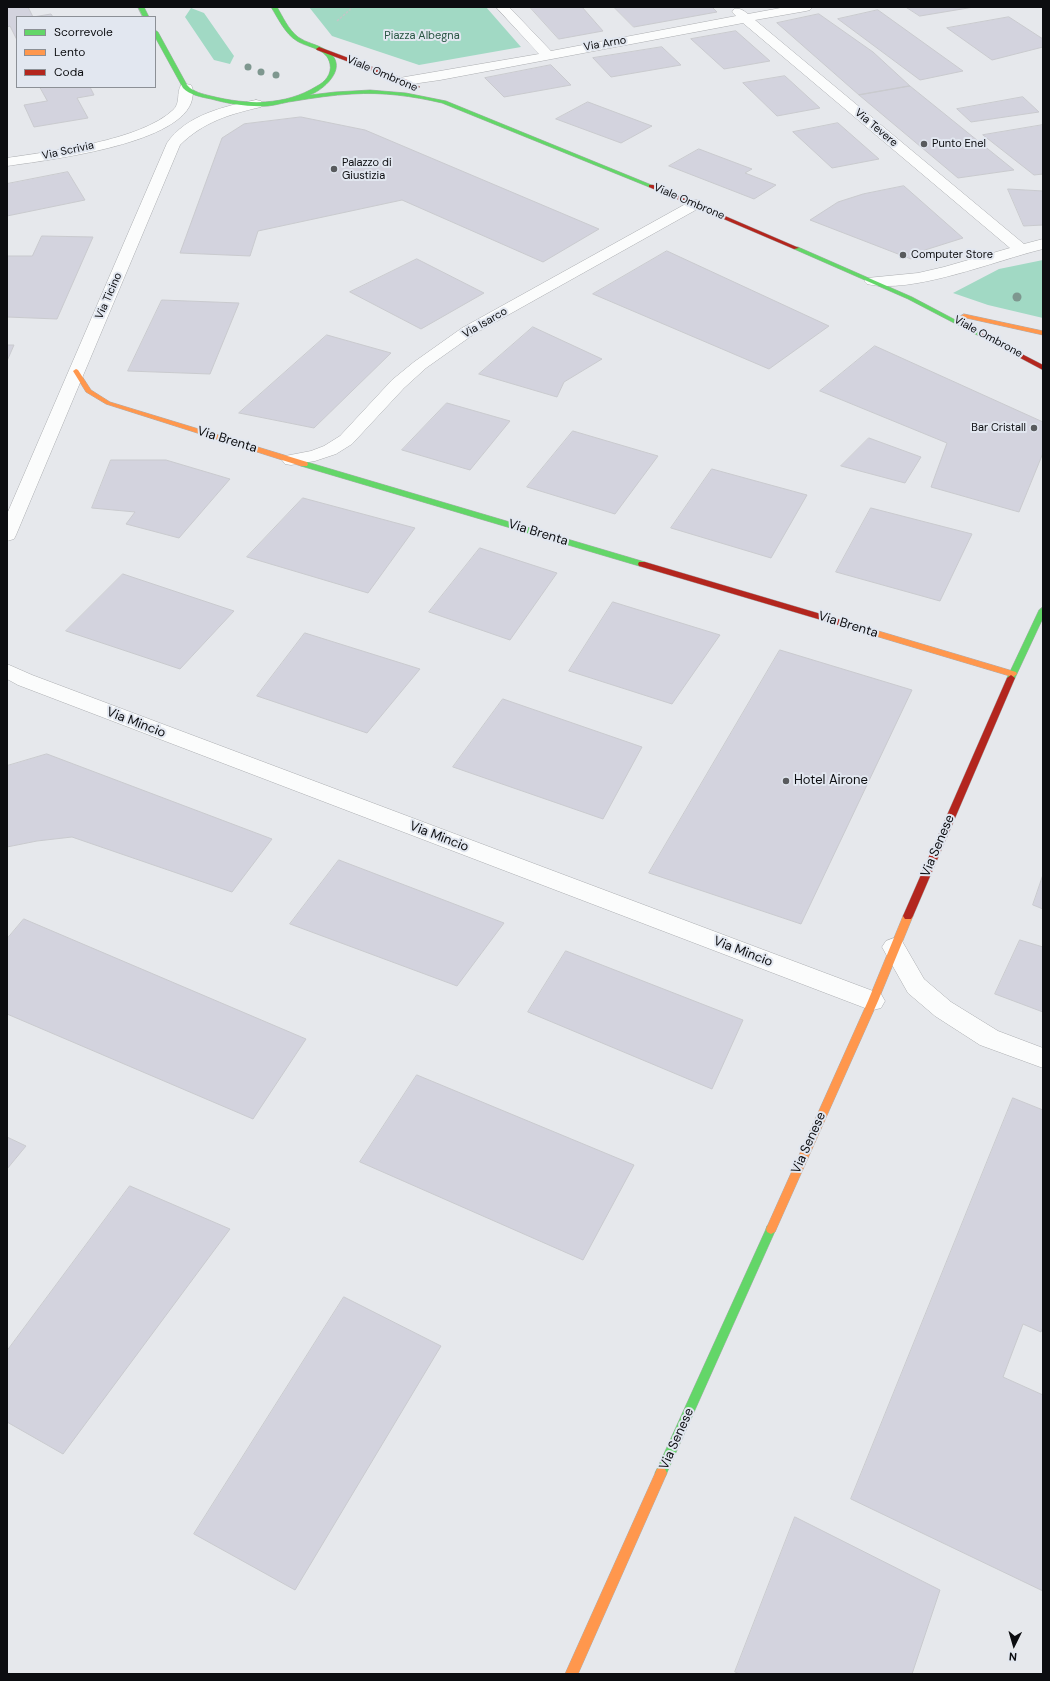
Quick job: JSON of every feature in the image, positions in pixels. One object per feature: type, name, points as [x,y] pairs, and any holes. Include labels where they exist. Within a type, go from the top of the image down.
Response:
[{"type":"main road","points":[[141,7],[146,16]]},
{"type":"main road","name":"Viale Ombrone","points":[[274,7],[296,39],[405,81],[444,102],[696,204],[872,281],[932,308],[1043,368]]},
{"type":"main road","points":[[156,34],[186,88]]},
{"type":"main road","points":[[297,99],[322,86],[329,79],[333,71],[333,63],[320,49]]},
{"type":"main road","name":"Viale Ombrone","points":[[186,88],[194,93],[217,100],[256,104],[336,92],[372,90],[410,93],[444,102]]},
{"type":"main road","name":"Viale Ombrone","points":[[932,308],[1043,333]]},
{"type":"main road","name":"Via Brenta","points":[[76,371],[84,387],[93,396],[108,403],[291,460],[1013,674]]},
{"type":"main road","name":"Via Senese","points":[[571,1674],[873,1001],[894,947],[1013,674],[1043,610]]},
{"type":"street","points":[[502,7],[547,55]]},
{"type":"street","name":"Via Tevere","points":[[732,7],[1020,249]]},
{"type":"street","name":"Via Arno","points":[[405,81],[440,76],[806,7]]},
{"type":"street","name":"Via Scrivia","points":[[7,162],[52,155],[128,138],[156,128],[178,113],[187,96],[186,88]]},
{"type":"street","name":"Via Ticino","points":[[7,535],[174,143],[183,133],[195,125],[222,112],[256,104]]},
{"type":"street","name":"Via Scrivia","points":[[128,138],[154,139],[168,147],[169,153]]},
{"type":"street","name":"Via Isarco","points":[[291,460],[315,456],[330,450],[346,440],[398,384],[420,365],[468,331],[696,204]]},
{"type":"street","points":[[872,281],[918,278],[976,264],[1020,249],[1043,244]]},
{"type":"street","name":"Via Mincio","points":[[7,672],[873,1001]]},
{"type":"street","points":[[894,947],[916,986],[943,1009],[989,1038],[1043,1058]]},
{"type":"green space","name":"Piazza Albegna","points":[[309,7],[486,7],[521,47],[419,65],[332,36]]},
{"type":"green space","points":[[191,8],[204,13],[234,56],[230,64],[214,60],[185,17]]},
{"type":"green space","points":[[1043,260],[1043,318],[988,305],[953,293],[999,269]]},
{"type":"building","points":[[7,7],[28,7],[32,16],[16,16],[16,38],[10,26],[7,27]]},
{"type":"building","points":[[530,7],[582,7],[603,31],[559,39]]},
{"type":"building","points":[[614,7],[712,7],[717,12],[634,27]]},
{"type":"building","points":[[906,7],[974,7],[920,16]]},
{"type":"building","points":[[878,10],[963,71],[920,80],[838,19]]},
{"type":"building","points":[[51,14],[52,16],[39,16]]},
{"type":"building","points":[[819,14],[873,52],[910,86],[859,95],[777,23]]},
{"type":"building","points":[[1009,17],[1043,39],[1043,47],[992,60],[947,28]]},
{"type":"building","points":[[736,31],[770,61],[724,69],[691,39]]},
{"type":"building","points":[[662,47],[681,65],[611,77],[593,58]]},
{"type":"building","points":[[551,65],[571,85],[504,97],[485,78]]},
{"type":"building","points":[[785,76],[820,108],[777,116],[743,83]]},
{"type":"building","points":[[910,86],[1014,170],[958,178],[859,95]]},
{"type":"building","points":[[40,88],[90,88],[94,95],[77,98],[88,118],[34,127],[24,105],[47,101]]},
{"type":"building","points":[[1023,97],[1039,112],[971,122],[957,109]]},
{"type":"building","points":[[588,102],[652,126],[621,143],[556,119]]},
{"type":"building","name":"Palazzo di Giustizia","points":[[301,117],[365,130],[599,229],[543,262],[402,200],[258,231],[250,256],[180,253],[222,138],[244,124]]},
{"type":"building","points":[[838,123],[879,159],[832,168],[793,132]]},
{"type":"building","points":[[1043,125],[1043,174],[1034,175],[983,135]]},
{"type":"building","points":[[699,149],[752,169],[745,173],[776,185],[754,199],[669,166]]},
{"type":"building","points":[[68,172],[85,200],[7,216],[7,184]]},
{"type":"building","points":[[904,186],[963,238],[925,250],[911,259],[810,220],[838,202],[863,194]]},
{"type":"building","points":[[1008,189],[1043,191],[1043,225],[1024,226]]},
{"type":"building","points":[[42,236],[93,237],[57,319],[7,317],[7,256],[32,256]]},
{"type":"building","points":[[667,251],[829,326],[769,369],[593,294]]},
{"type":"building","points":[[417,259],[484,293],[421,329],[350,292]]},
{"type":"building","points":[[162,300],[239,303],[210,374],[128,371]]},
{"type":"building","points":[[533,327],[602,359],[564,382],[557,397],[479,374]]},
{"type":"building","points":[[327,335],[391,353],[314,428],[239,413]]},
{"type":"building","points":[[7,345],[14,345],[7,361]]},
{"type":"building","points":[[875,346],[1043,422],[1043,453],[1019,512],[931,487],[947,443],[820,391]]},
{"type":"building","points":[[447,403],[510,421],[470,470],[402,450]]},
{"type":"building","points":[[573,431],[658,456],[615,514],[527,487]]},
{"type":"building","points":[[869,438],[921,457],[905,483],[841,466]]},
{"type":"building","points":[[111,460],[166,460],[230,479],[179,538],[126,524],[135,512],[92,508]]},
{"type":"building","points":[[712,469],[807,495],[771,558],[671,528]]},
{"type":"building","points":[[303,498],[415,528],[368,593],[247,557]]},
{"type":"building","points":[[871,508],[972,534],[940,601],[836,572]]},
{"type":"building","points":[[480,548],[557,573],[510,640],[429,612]]},
{"type":"building","points":[[123,574],[234,611],[180,669],[66,631]]},
{"type":"building","points":[[613,602],[720,635],[672,704],[569,671]]},
{"type":"building","points":[[305,633],[420,669],[367,733],[257,696]]},
{"type":"building","name":"Hotel Airone","points":[[780,650],[912,690],[801,924],[649,873]]},
{"type":"building","points":[[503,699],[642,747],[603,819],[453,767]]},
{"type":"building","points":[[47,754],[272,839],[232,892],[72,837],[37,841],[7,847],[7,766]]},
{"type":"building","points":[[339,860],[504,923],[457,986],[290,924]]},
{"type":"building","points":[[1043,875],[1043,909],[1033,905]]},
{"type":"building","points":[[24,919],[306,1039],[253,1119],[7,1014],[7,939]]},
{"type":"building","points":[[1020,940],[1043,947],[1043,1012],[995,994]]},
{"type":"building","points":[[566,951],[743,1020],[712,1089],[528,1012]]},
{"type":"building","points":[[417,1075],[634,1165],[583,1260],[360,1162]]},
{"type":"building","points":[[1013,1098],[1043,1110],[1043,1327],[1041,1332],[1023,1324],[1003,1377],[1043,1395],[1043,1591],[851,1499]]},
{"type":"building","points":[[7,1137],[26,1146],[7,1169]]},
{"type":"building","points":[[130,1186],[230,1229],[63,1454],[7,1422],[7,1351]]},
{"type":"building","points":[[344,1297],[441,1346],[295,1590],[194,1534]]},
{"type":"building","points":[[795,1517],[940,1590],[912,1674],[740,1674],[735,1672]]},
{"type":"traffic: fast","points":[[141,7],[146,16]]},
{"type":"traffic: fast","points":[[156,34],[184,85],[191,91],[223,101],[238,103],[268,104],[297,99],[323,85],[331,76],[333,64],[328,54],[318,48],[302,42],[293,36],[274,7]]},
{"type":"traffic: fast","points":[[297,99],[335,93],[353,92],[388,92],[425,97],[444,102],[651,186]]},
{"type":"traffic: fast","points":[[796,248],[910,298],[981,335]]},
{"type":"traffic: fast","points":[[304,464],[642,564]]},
{"type":"traffic: fast","points":[[1011,678],[1043,610]]},
{"type":"traffic: fast","points":[[661,1473],[771,1229]]},
{"type":"traffic: slow","points":[[964,316],[1043,333]]},
{"type":"traffic: slow","points":[[76,371],[88,391],[108,403],[304,464]]},
{"type":"traffic: slow","points":[[865,630],[1013,674]]},
{"type":"traffic: slow","points":[[771,1229],[873,1001],[908,916]]},
{"type":"traffic: slow","points":[[571,1674],[661,1473]]},
{"type":"traffic: jam","points":[[319,49],[405,81],[417,87]]},
{"type":"traffic: jam","points":[[651,186],[796,248]]},
{"type":"traffic: jam","points":[[981,335],[1043,368]]},
{"type":"traffic: jam","points":[[642,564],[865,630]]},
{"type":"traffic: jam","points":[[908,916],[1011,678]]},
{"type":"place","name":"Punto Enel","points":[[924,144]]},
{"type":"place","name":"Palazzo di Giustizia","points":[[334,169]]},
{"type":"place","name":"Computer Store","points":[[903,255]]},
{"type":"place","name":"Bar Cristall","points":[[1034,428]]},
{"type":"place","name":"Hotel Airone","points":[[786,781]]}]
